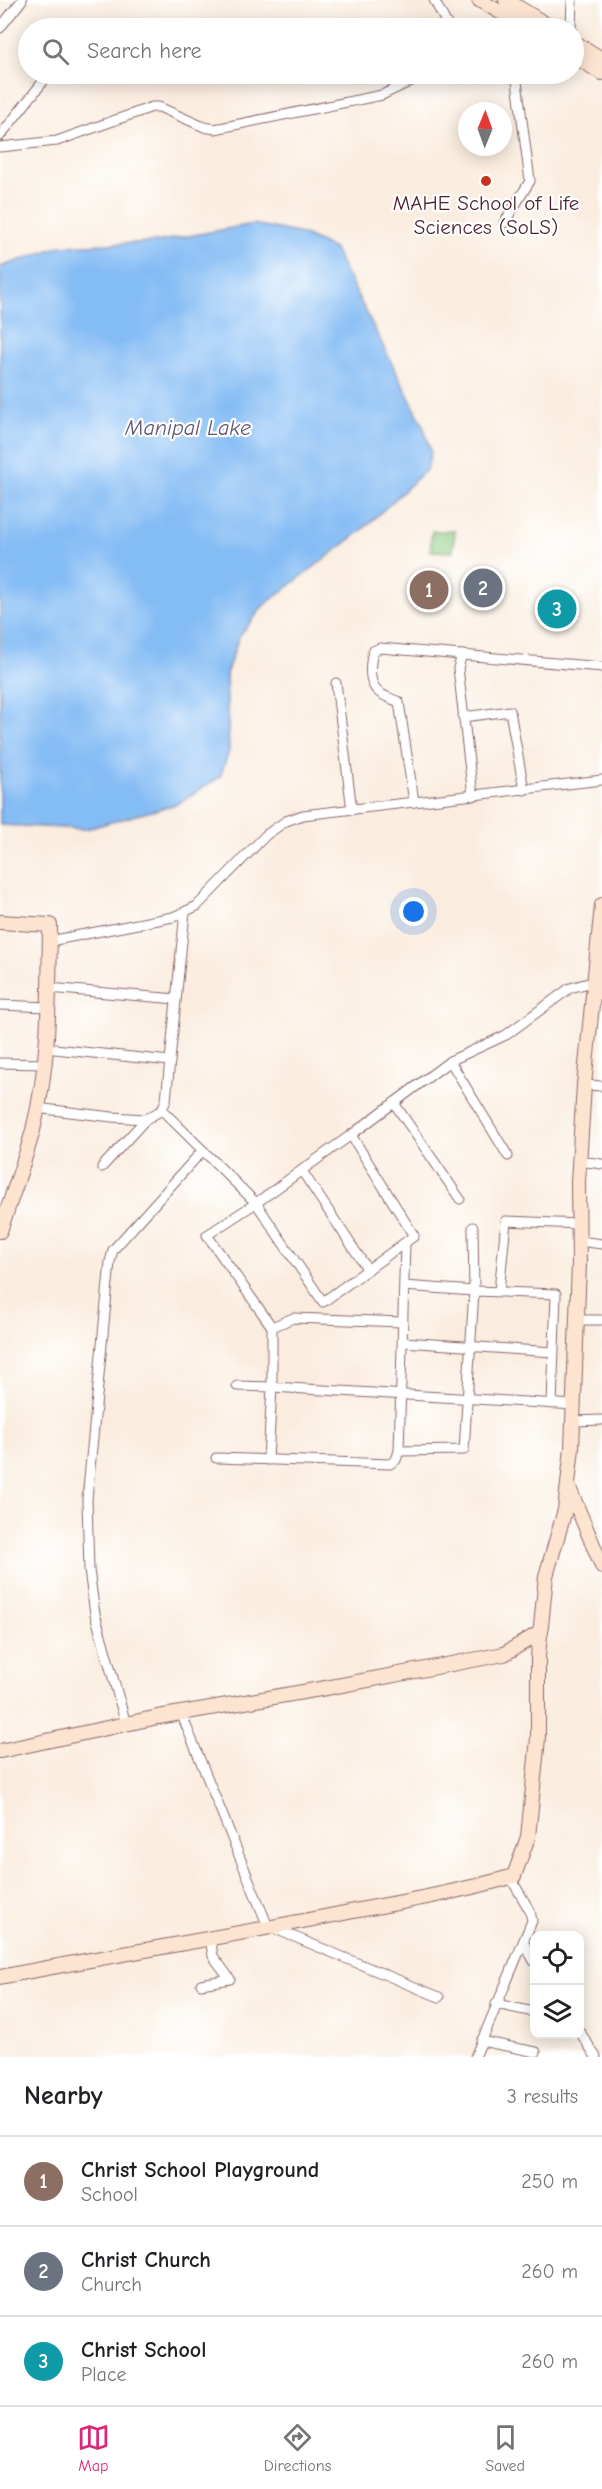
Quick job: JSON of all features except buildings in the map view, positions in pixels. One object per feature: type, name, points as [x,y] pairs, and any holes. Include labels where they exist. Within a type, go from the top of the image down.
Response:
[{"type":"street","points":[[0,28],[22,0]]},
{"type":"street","points":[[434,0],[444,18]]},
{"type":"street","points":[[479,0],[522,18]]},
{"type":"street","points":[[571,18],[572,0]]},
{"type":"street","points":[[584,49],[602,60]]},
{"type":"street","points":[[584,62],[602,73]]},
{"type":"street","points":[[0,136],[41,84]]},
{"type":"street","points":[[0,147],[57,141],[152,107],[159,107],[204,127],[215,129],[382,95],[405,84]]},
{"type":"street","points":[[504,224],[530,181],[517,84]]},
{"type":"street","points":[[414,802],[399,702],[382,695],[374,687],[369,666],[373,651],[380,648],[602,667]]},
{"type":"street","points":[[462,655],[458,669],[472,796]]},
{"type":"street","points":[[336,683],[352,810]]},
{"type":"street","points":[[463,717],[510,711],[525,790]]},
{"type":"street","points":[[50,941],[173,917],[197,906],[266,835],[286,821],[303,815],[602,780]]},
{"type":"street","points":[[0,1977],[271,1928],[467,1889],[514,1876],[528,1837],[538,1738],[538,1656],[546,1576],[565,1510],[574,1421],[584,1085],[602,905]]},
{"type":"street","points":[[102,1167],[146,1119],[162,1110],[166,1100],[184,912]]},
{"type":"street","points":[[0,922],[51,925],[49,1007],[44,1064],[33,1130],[0,1231]]},
{"type":"street","points":[[268,1460],[272,1387],[272,1327],[207,1235],[256,1203],[450,1062],[506,1035],[570,988],[596,981]]},
{"type":"street","points":[[49,988],[176,999]]},
{"type":"street","points":[[0,1005],[49,1007]]},
{"type":"street","points":[[45,1047],[170,1061]]},
{"type":"street","points":[[450,1062],[508,1156]]},
{"type":"street","points":[[0,1063],[44,1064]]},
{"type":"street","points":[[584,1085],[602,1086]]},
{"type":"street","points":[[394,1103],[460,1199]]},
{"type":"street","points":[[36,1108],[112,1118],[146,1119]]},
{"type":"street","points":[[162,1110],[256,1203],[323,1302],[414,1236],[351,1135]]},
{"type":"street","points":[[126,1724],[95,1614],[89,1570],[87,1499],[110,1262],[113,1250],[203,1150]]},
{"type":"street","points":[[580,1161],[602,1164]]},
{"type":"street","points":[[302,1170],[368,1270]]},
{"type":"street","points":[[500,1292],[506,1221],[579,1224]]},
{"type":"street","points":[[399,1451],[464,1449],[474,1291],[473,1227]]},
{"type":"street","points":[[579,1241],[602,1244]]},
{"type":"street","points":[[216,1458],[390,1464],[396,1460],[399,1451],[405,1243]]},
{"type":"street","points":[[404,1286],[556,1294],[552,1404]]},
{"type":"street","points":[[272,1327],[293,1318],[403,1322]]},
{"type":"street","points":[[578,1320],[602,1320]]},
{"type":"street","points":[[403,1342],[554,1352]]},
{"type":"street","points":[[237,1386],[575,1405]]},
{"type":"street","points":[[574,1421],[602,1420]]},
{"type":"street","points":[[568,1486],[601,1558]]},
{"type":"street","points":[[0,1750],[181,1713],[326,1689],[504,1654],[541,1632]]},
{"type":"street","points":[[181,1713],[271,1928],[439,1997]]},
{"type":"street","points":[[474,2057],[524,1943],[531,1916],[510,1877]]},
{"type":"street","points":[[201,1984],[230,1979],[213,1956],[210,1938]]},
{"type":"street","points":[[524,1943],[530,1954]]},
{"type":"street","points":[[496,2004],[530,2011]]},
{"type":"street","points":[[584,2039],[596,2057]]},
{"type":"street","points":[[481,2041],[536,2052]]},
{"type":"green space","points":[[432,531],[455,531],[453,552],[430,551]]},
{"type":"water","name":"Manipal Lake","points":[[253,224],[302,234],[334,249],[423,425],[431,452],[427,469],[361,531],[263,606],[239,637],[226,674],[229,751],[220,777],[177,804],[86,829],[0,825],[0,267],[61,246],[156,242]]},
{"type":"place","name":"MAHE School of Life Sciences (SoLS)","points":[[486,181]]},
{"type":"place","name":"Christ Church","points":[[483,588]]},
{"type":"place","name":"Christ School Playground","points":[[429,590]]},
{"type":"place","name":"Christ School","points":[[557,609]]}]
